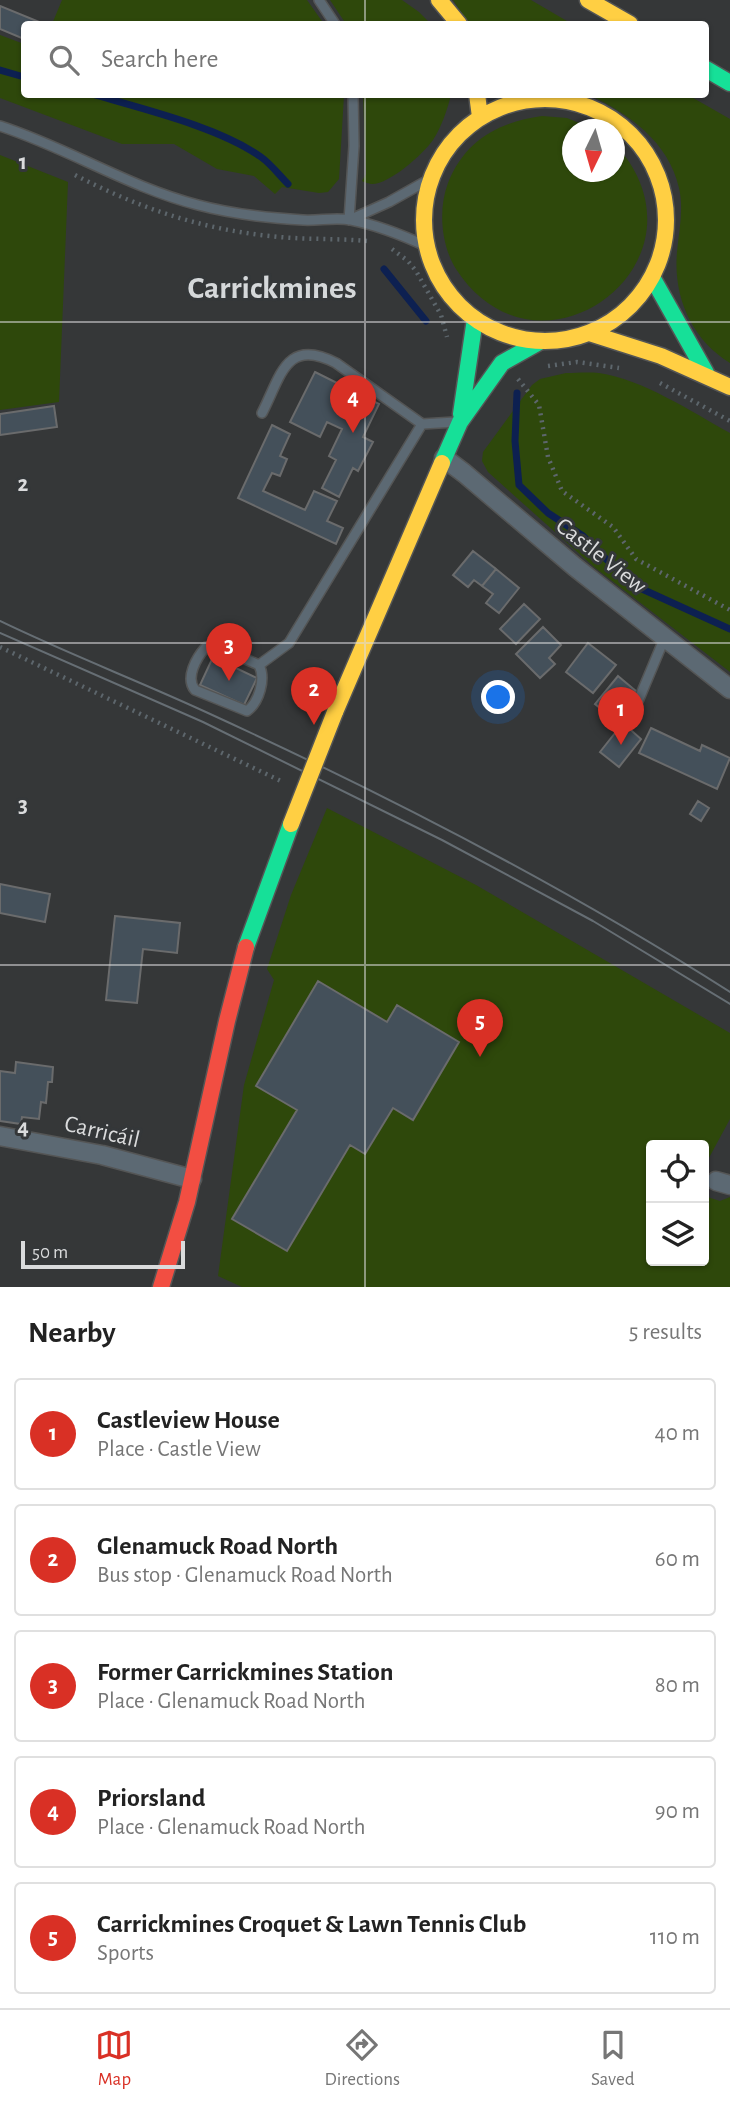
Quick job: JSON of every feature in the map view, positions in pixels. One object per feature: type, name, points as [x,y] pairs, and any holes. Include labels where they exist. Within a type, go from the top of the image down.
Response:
[{"type":"main road","points":[[439,0],[456,21]]},
{"type":"main road","points":[[588,0],[625,21]]},
{"type":"main road","points":[[709,71],[730,83]]},
{"type":"main road","points":[[478,98],[480,117]]},
{"type":"main road","points":[[533,99],[558,99],[582,104],[608,116],[631,134],[653,164],[665,200],[667,224],[663,249],[652,277],[639,297],[622,314],[589,333],[541,341],[509,335],[475,319],[460,307],[443,287],[426,246],[423,213],[430,179],[446,149],[461,131],[480,117],[505,105],[533,99]]},
{"type":"main road","points":[[652,277],[706,373]]},
{"type":"main road","points":[[460,422],[475,319]]},
{"type":"main road","points":[[589,333],[627,343],[706,373],[730,387]]},
{"type":"main road","points":[[161,1287],[192,1179],[247,945],[335,712],[460,422],[502,363],[541,341]]},
{"type":"street","name":"Castle View","points":[[444,458],[575,567],[730,689]]},
{"type":"street","name":"Carricáil","points":[[0,1136],[103,1155],[192,1179]]},
{"type":"lane","points":[[319,0],[333,21]]},
{"type":"lane","points":[[349,220],[354,146],[353,98]]},
{"type":"lane","points":[[0,127],[64,151],[127,182],[199,205],[237,214],[276,218],[349,220],[391,230],[426,246]]},
{"type":"lane","points":[[349,220],[430,179]]},
{"type":"lane","points":[[262,413],[289,362],[297,355],[309,353],[322,355],[336,363],[422,424],[460,422]]},
{"type":"lane","points":[[259,665],[289,643],[422,424]]},
{"type":"lane","points":[[631,718],[665,637]]},
{"type":"lane","points":[[206,647],[220,648],[259,665],[263,680],[252,707],[247,711],[195,691],[192,686],[191,676],[206,647]]},
{"type":"path","points":[[355,240],[373,242]]},
{"type":"path","points":[[389,247],[408,261],[416,271],[441,315],[448,341]]},
{"type":"path","points":[[540,368],[577,362],[622,369]]},
{"type":"path","points":[[523,373],[515,376],[539,405],[548,457],[562,491],[613,527],[636,559],[730,610]]},
{"type":"path","points":[[655,380],[730,421]]},
{"type":"path","points":[[0,647],[284,783]]},
{"type":"green space","points":[[62,0],[307,0],[322,21],[53,21]]},
{"type":"green space","points":[[330,0],[402,0],[428,21],[344,21]]},
{"type":"green space","points":[[453,0],[531,0],[567,21],[467,21]]},
{"type":"green space","points":[[0,35],[21,43],[21,98],[344,98],[339,179],[328,192],[282,187],[275,194],[254,176],[217,169],[174,144],[122,144],[0,98]]},
{"type":"green space","points":[[363,98],[450,98],[436,135],[414,160],[397,174],[379,183],[362,181],[366,174]]},
{"type":"green space","points":[[595,98],[693,98],[730,119],[730,363],[716,353],[695,329],[682,300],[677,268],[680,196],[674,172],[666,157],[645,131]]},
{"type":"green space","points":[[542,116],[569,119],[562,119],[562,182],[625,182],[625,160],[642,188],[647,230],[633,268],[606,298],[571,316],[531,320],[491,305],[456,269],[444,238],[443,204],[455,168],[474,144],[485,136],[498,128]]},
{"type":"green space","points":[[0,155],[68,182],[59,402],[0,410]]},
{"type":"green space","points":[[566,373],[599,373],[632,382],[666,397],[730,433],[730,672],[594,567],[488,472],[482,461],[483,452],[532,385],[540,379]]},
{"type":"green space","points":[[327,808],[476,885],[730,1033],[730,1119],[709,1158],[709,1140],[646,1140],[646,1266],[709,1266],[709,1198],[720,1201],[730,1197],[730,1287],[242,1287],[218,1276],[244,1085],[274,980],[267,969],[291,895]]},
{"type":"building","points":[[0,6],[37,21],[21,21],[21,38],[0,29]]},
{"type":"building","points":[[315,372],[379,404],[363,437],[373,442],[358,471],[353,468],[339,497],[322,488],[336,460],[329,456],[342,429],[327,422],[320,437],[290,422]]},
{"type":"building","points":[[54,406],[57,427],[0,435],[0,414]]},
{"type":"building","points":[[272,425],[290,434],[280,456],[287,459],[280,476],[272,473],[263,491],[305,510],[314,491],[337,501],[327,521],[343,528],[336,544],[238,498]]},
{"type":"building","points":[[473,551],[496,569],[482,586],[474,580],[468,587],[453,575]]},
{"type":"building","points":[[496,569],[519,588],[499,613],[486,603],[493,594],[482,586]]},
{"type":"building","points":[[524,604],[540,619],[516,644],[500,629]]},
{"type":"building","points":[[543,627],[561,645],[549,658],[555,664],[540,678],[516,654]]},
{"type":"building","points":[[588,643],[616,665],[593,693],[566,672]]},
{"type":"building","points":[[213,657],[257,678],[244,705],[200,685]]},
{"type":"building","points":[[618,676],[637,692],[615,720],[595,704]]},
{"type":"building","points":[[623,723],[641,739],[619,767],[600,752]]},
{"type":"building","points":[[651,728],[700,751],[702,745],[730,758],[717,789],[639,753]]},
{"type":"building","points":[[698,801],[709,808],[701,821],[690,814]]},
{"type":"building","points":[[0,884],[50,894],[45,922],[0,913]]},
{"type":"building","points":[[115,916],[180,923],[177,953],[143,949],[137,1003],[106,1000]]},
{"type":"building","points":[[318,981],[387,1022],[397,1005],[459,1042],[413,1120],[393,1108],[365,1154],[350,1145],[287,1251],[232,1219],[297,1110],[256,1086]]},
{"type":"building","points":[[16,1062],[53,1067],[52,1082],[48,1082],[46,1103],[41,1102],[39,1119],[22,1117],[21,1124],[0,1121],[0,1071],[15,1073]]},
{"type":"waterway","points":[[0,70],[21,76]]},
{"type":"waterway","points":[[106,98],[180,120],[244,146],[261,157],[288,184]]},
{"type":"waterway","points":[[384,269],[426,321]]},
{"type":"waterway","points":[[517,393],[515,441],[519,485],[548,513],[583,536],[642,589],[730,629]]},
{"type":"tram line","points":[[0,621],[208,713],[408,809],[604,915],[730,992]]},
{"type":"tram line","points":[[0,633],[203,722],[442,840],[593,921],[730,1004]]},
{"type":"traffic: fast","points":[[709,71],[730,83]]},
{"type":"traffic: fast","points":[[652,277],[706,373]]},
{"type":"traffic: fast","points":[[461,414],[475,319]]},
{"type":"traffic: fast","points":[[442,463],[460,422],[502,363],[541,341]]},
{"type":"traffic: fast","points":[[246,947],[291,824]]},
{"type":"traffic: slow","points":[[439,0],[456,21]]},
{"type":"traffic: slow","points":[[588,0],[625,21]]},
{"type":"traffic: slow","points":[[478,98],[480,117]]},
{"type":"traffic: slow","points":[[545,99],[569,101],[591,108],[612,119],[631,134],[646,153],[657,174],[664,196],[666,220],[664,244],[657,266],[646,287],[631,306],[612,321],[591,332],[569,339],[545,341],[521,339],[499,332],[478,321],[459,306],[444,287],[433,266],[426,244],[424,220],[426,196],[433,174],[444,153],[459,134],[478,119],[499,108],[521,101],[545,99]]},
{"type":"traffic: slow","points":[[589,333],[661,356],[730,387]]},
{"type":"traffic: slow","points":[[335,712],[442,463]]},
{"type":"traffic: slow","points":[[291,824],[335,712]]},
{"type":"traffic: jam","points":[[161,1287],[187,1202],[246,947]]},
{"type":"place","name":"Priorsland","points":[[353,433]]},
{"type":"place","name":"Former Carrickmines Station","points":[[229,681]]},
{"type":"place","name":"Glenamuck Road North","points":[[314,725]]},
{"type":"place","name":"Castleview House","points":[[621,745]]},
{"type":"place","name":"Carrickmines Croquet & Lawn Tennis Club","points":[[480,1057]]},
{"type":"district","name":"Carrickmines","points":[[272,288]]}]
